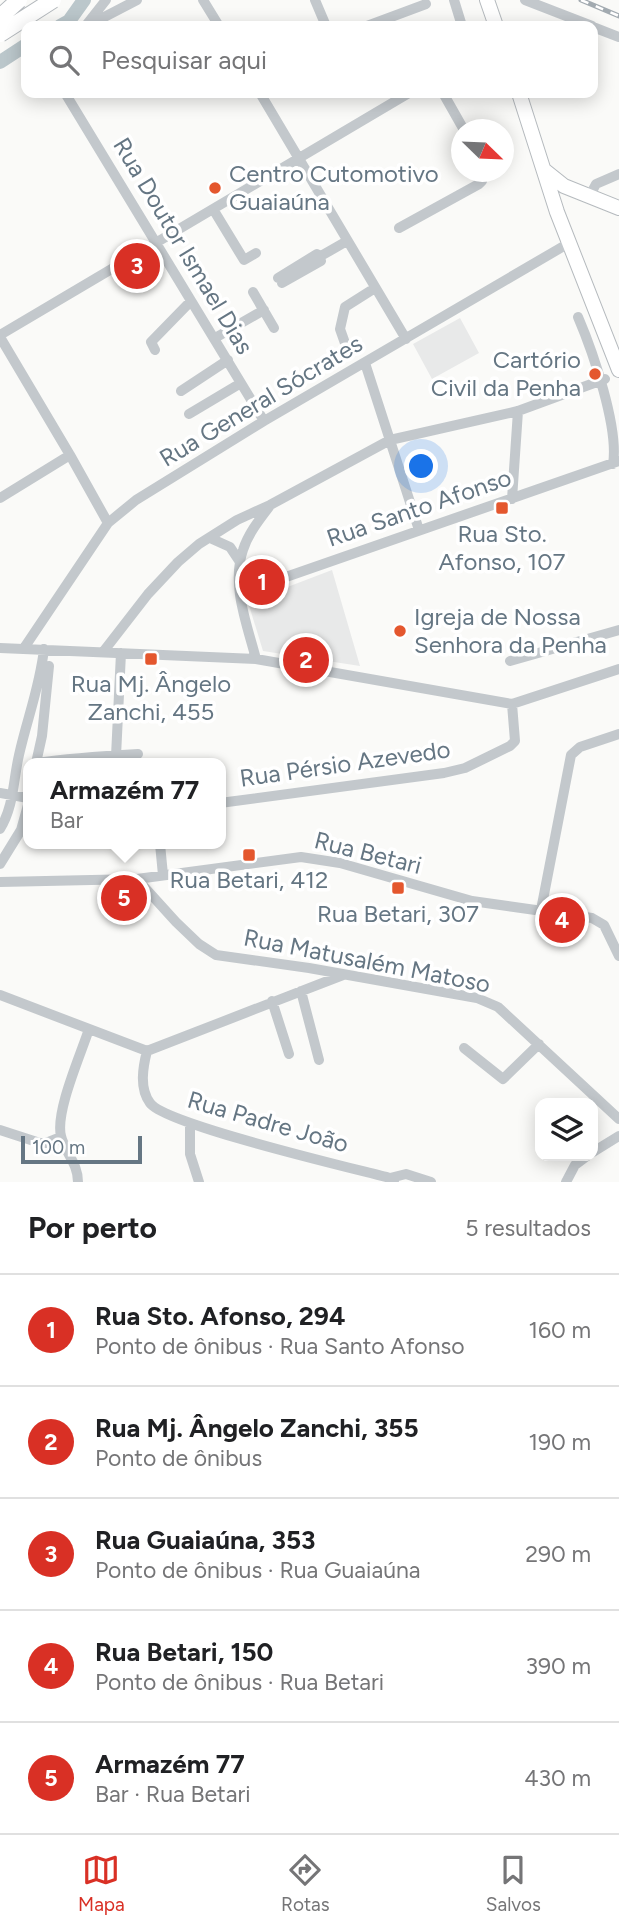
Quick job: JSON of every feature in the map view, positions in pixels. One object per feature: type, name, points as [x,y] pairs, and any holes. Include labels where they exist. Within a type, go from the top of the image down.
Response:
[{"type":"highway","points":[[0,17],[19,0]]},
{"type":"highway","points":[[0,33],[35,0]]},
{"type":"highway","points":[[0,33],[53,0]]},
{"type":"main road","points":[[487,0],[494,21]]},
{"type":"main road","points":[[521,98],[569,243],[619,370]]},
{"type":"main road","points":[[543,169],[564,186],[615,206]]},
{"type":"main road","points":[[550,190],[569,198],[587,197]]},
{"type":"street","points":[[0,7],[8,0]]},
{"type":"street","points":[[13,0],[23,21]]},
{"type":"street","points":[[90,21],[106,0]]},
{"type":"street","points":[[96,21],[137,0]]},
{"type":"street","points":[[203,0],[216,21]]},
{"type":"street","points":[[316,0],[324,21]]},
{"type":"street","points":[[454,0],[460,21]]},
{"type":"street","points":[[525,0],[579,21]]},
{"type":"street","points":[[376,21],[406,5],[426,4]]},
{"type":"street","points":[[598,28],[619,37]]},
{"type":"street","name":"Rua Doutor Ismael Dias","points":[[68,98],[264,421]]},
{"type":"street","points":[[263,98],[406,339]]},
{"type":"street","points":[[108,523],[0,336],[402,98]]},
{"type":"street","points":[[446,98],[458,119]]},
{"type":"street","points":[[587,197],[596,184],[619,174]]},
{"type":"street","points":[[605,180],[604,191],[615,206]]},
{"type":"street","points":[[399,228],[480,182]]},
{"type":"street","points":[[213,209],[244,260],[256,253]]},
{"type":"street","points":[[280,281],[321,261],[319,257],[347,241]]},
{"type":"street","name":"Rua General Sócrates","points":[[23,648],[108,523],[136,500],[264,421],[569,243]]},
{"type":"street","points":[[346,346],[340,329],[345,307],[375,288]]},
{"type":"street","points":[[253,292],[274,328]]},
{"type":"street","points":[[155,350],[151,342],[191,302]]},
{"type":"street","points":[[215,338],[264,310]]},
{"type":"street","points":[[578,317],[613,404],[619,441],[617,464]]},
{"type":"street","points":[[181,391],[229,360]]},
{"type":"street","points":[[365,363],[419,530]]},
{"type":"street","points":[[103,652],[155,586],[178,562],[199,544],[237,520],[390,440],[518,411],[605,379]]},
{"type":"street","points":[[190,414],[241,383]]},
{"type":"street","points":[[512,499],[518,411]]},
{"type":"street","points":[[0,498],[70,454]]},
{"type":"street","name":"Rua Santo Afonso","points":[[240,593],[617,464]]},
{"type":"street","points":[[256,659],[238,575],[251,531],[270,505]]},
{"type":"street","points":[[210,538],[230,547],[240,562]]},
{"type":"street","points":[[510,661],[619,630]]},
{"type":"street","points":[[0,648],[256,659],[512,704],[619,669]]},
{"type":"street","points":[[37,758],[42,736],[48,649]]},
{"type":"street","points":[[0,829],[13,794],[19,754],[48,649]]},
{"type":"street","points":[[116,756],[121,653]]},
{"type":"street","name":"Rua Pérsio Azevedo","points":[[226,802],[444,773],[464,768],[515,741],[512,704]]},
{"type":"street","points":[[541,910],[571,755],[580,747],[619,734]]},
{"type":"street","points":[[72,758],[138,754]]},
{"type":"street","points":[[0,793],[23,797]]},
{"type":"street","points":[[0,864],[23,823]]},
{"type":"street","points":[[160,849],[163,875]]},
{"type":"street","name":"Rua Betari","points":[[0,882],[137,879],[284,858],[315,858],[472,901],[598,920],[609,933],[619,956]]},
{"type":"street","name":"Rua Matusalém Matoso","points":[[137,879],[191,937],[206,950],[216,954],[487,1001],[498,1007],[619,1119]]},
{"type":"street","points":[[0,995],[147,1051],[344,975]]},
{"type":"street","points":[[301,991],[319,1060]]},
{"type":"street","points":[[272,1001],[289,1054]]},
{"type":"street","points":[[78,1182],[76,1166],[61,1137],[66,1098],[89,1029]]},
{"type":"street","points":[[464,1048],[503,1079],[539,1044]]},
{"type":"street","name":"Rua Padre João","points":[[147,1051],[144,1091],[157,1111],[190,1124],[392,1180],[406,1174],[431,1182]]},
{"type":"street","points":[[190,1124],[190,1154],[199,1182]]},
{"type":"street","points":[[0,1130],[40,1143],[61,1137]]},
{"type":"street","points":[[598,1149],[619,1136]]},
{"type":"street","points":[[566,1182],[575,1165],[580,1161]]},
{"type":"shaded area","points":[[460,318],[479,353],[432,379],[413,344]]},
{"type":"shaded area","points":[[332,570],[360,666],[263,651],[248,602]]},
{"type":"waterway","points":[[69,21],[84,0]]},
{"type":"waterway","points":[[0,62],[21,48]]},
{"type":"railway","points":[[581,0],[619,16]]},
{"type":"place","name":"Centro Cutomotivo Guaiaúna","points":[[215,188]]},
{"type":"place","name":"Rua Guaiaúna, 353","points":[[137,266]]},
{"type":"place","name":"Cartório Civil da Penha","points":[[595,374]]},
{"type":"place","name":"Rua Sto. Afonso, 107","points":[[502,508]]},
{"type":"place","name":"Rua Sto. Afonso, 294","points":[[262,582]]},
{"type":"place","name":"Igreja de Nossa Senhora da Penha","points":[[400,631]]},
{"type":"place","name":"Rua Mj. Ângelo Zanchi, 455","points":[[151,659]]},
{"type":"place","name":"Rua Mj. Ângelo Zanchi, 355","points":[[306,660]]},
{"type":"place","name":"Rua Betari, 412","points":[[249,855]]},
{"type":"place","name":"Rua Betari, 307","points":[[398,888]]},
{"type":"place","name":"Armazém 77","points":[[124,898]]},
{"type":"place","name":"Rua Betari, 150","points":[[562,920]]}]
